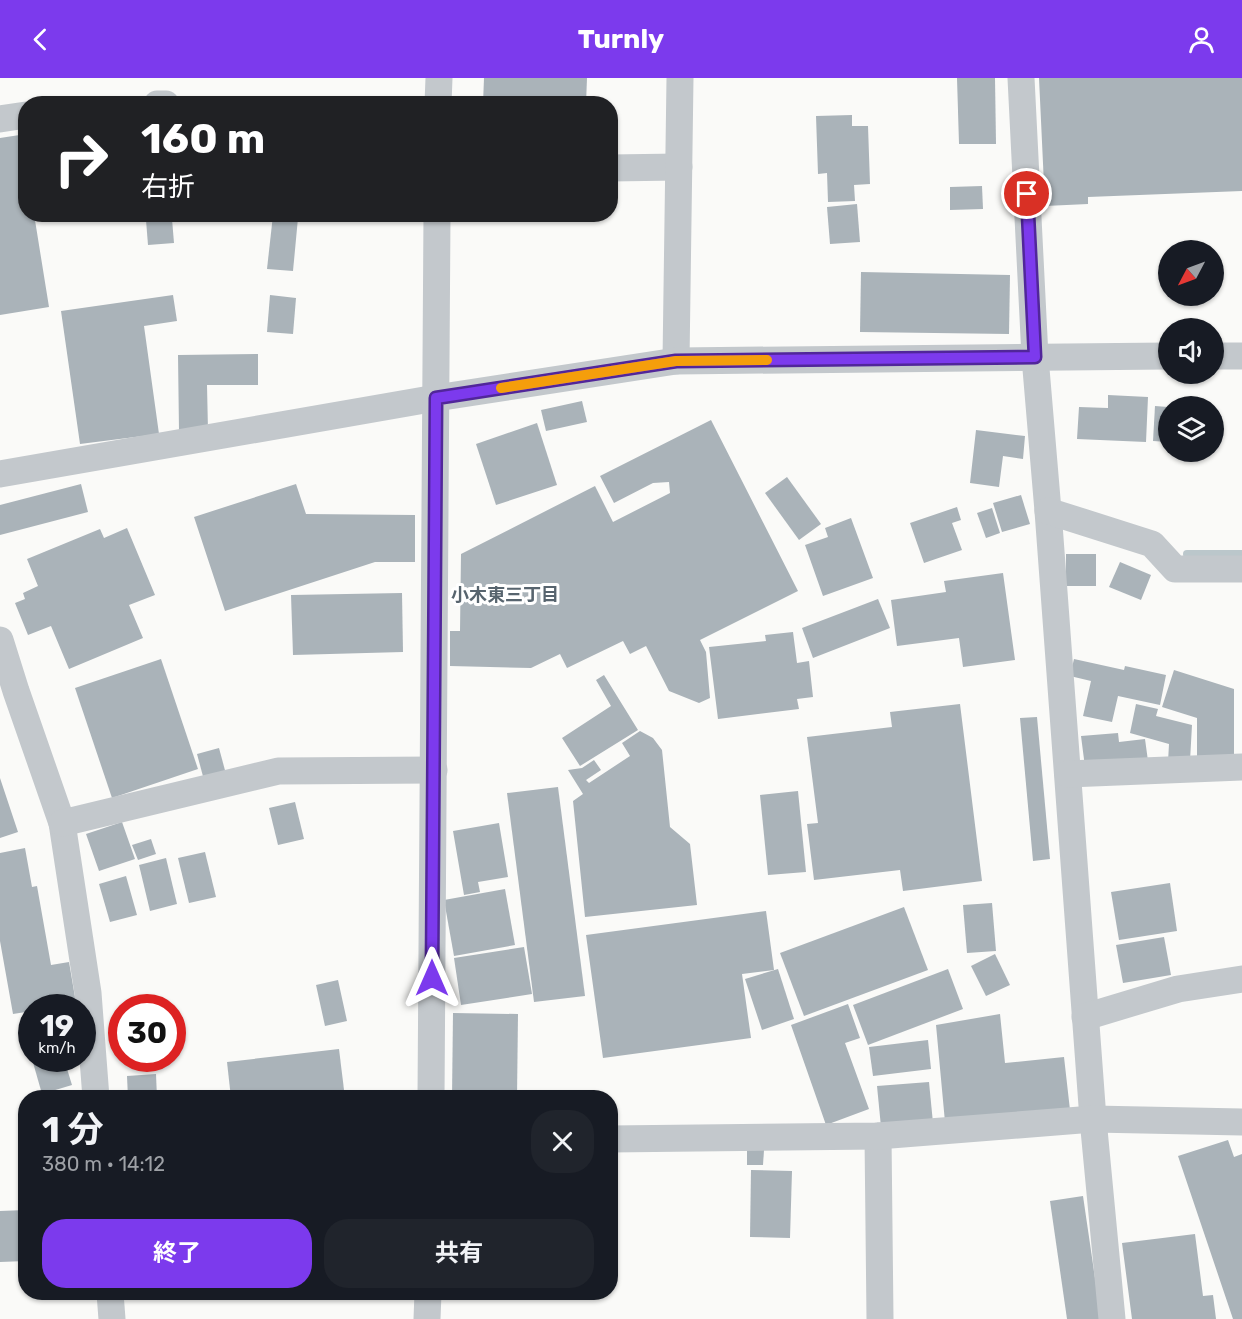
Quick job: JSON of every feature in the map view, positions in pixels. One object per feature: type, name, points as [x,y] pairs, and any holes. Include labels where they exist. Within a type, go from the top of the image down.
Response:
[{"type":"street","points":[[438,96],[439,78]]},
{"type":"street","points":[[676,361],[680,78]]},
{"type":"street","points":[[1021,78],[1035,357],[1093,1119],[1112,1319]]},
{"type":"street","points":[[0,119],[18,116]]},
{"type":"street","points":[[618,168],[679,167]]},
{"type":"street","points":[[431,1090],[437,222]]},
{"type":"street","points":[[0,474],[436,398],[676,361],[1158,356]]},
{"type":"street","points":[[1224,356],[1242,356]]},
{"type":"street","points":[[1048,511],[1152,544],[1175,569],[1242,569]]},
{"type":"street","points":[[0,640],[8,693],[62,823],[88,993],[95,1090]]},
{"type":"street","points":[[1068,774],[1242,767]]},
{"type":"street","points":[[62,823],[278,771],[434,770]]},
{"type":"street","points":[[1085,1017],[1178,989],[1242,979]]},
{"type":"street","points":[[618,1139],[878,1136],[1093,1119],[1242,1122]]},
{"type":"street","points":[[878,1136],[880,1319]]},
{"type":"street","points":[[111,1300],[112,1319]]},
{"type":"street","points":[[427,1319],[428,1300]]},
{"type":"building","points":[[484,78],[587,78],[586,96],[483,96]]},
{"type":"building","points":[[957,78],[995,78],[996,144],[959,144]]},
{"type":"building","points":[[1039,78],[1242,78],[1242,191],[1088,197],[1088,204],[1045,206]]},
{"type":"building","points":[[852,115],[852,126],[868,126],[870,184],[854,185],[855,201],[828,202],[827,173],[818,174],[816,116]]},
{"type":"building","points":[[18,135],[18,222],[35,222],[49,307],[0,315],[0,138]]},
{"type":"building","points":[[982,186],[983,209],[950,210],[950,187]]},
{"type":"building","points":[[857,204],[860,242],[830,244],[827,207]]},
{"type":"building","points":[[146,222],[172,222],[174,243],[148,245]]},
{"type":"building","points":[[272,222],[298,222],[293,271],[267,269]]},
{"type":"building","points":[[861,272],[1010,275],[1009,334],[860,332]]},
{"type":"building","points":[[173,295],[177,321],[144,326],[159,434],[80,444],[61,311]]},
{"type":"building","points":[[270,295],[296,298],[293,334],[267,332]]},
{"type":"building","points":[[258,354],[258,385],[207,385],[208,431],[179,431],[178,355]]},
{"type":"building","points":[[1108,395],[1148,397],[1146,442],[1077,439],[1079,407],[1108,408]]},
{"type":"building","points":[[582,401],[587,422],[546,431],[541,410]]},
{"type":"building","points":[[1155,406],[1158,406],[1158,441],[1153,441]]},
{"type":"building","points":[[711,420],[798,591],[700,640],[706,652],[710,698],[699,703],[669,691],[646,646],[630,654],[623,641],[567,668],[560,654],[531,668],[450,666],[450,631],[460,631],[461,554],[595,486],[613,522],[670,493],[669,482],[653,483],[614,503],[600,476]]},
{"type":"building","points":[[537,423],[557,485],[496,505],[476,444]]},
{"type":"building","points":[[976,430],[1025,436],[1023,459],[1003,456],[999,487],[970,483]]},
{"type":"building","points":[[787,477],[821,524],[799,540],[765,493]]},
{"type":"building","points":[[81,484],[88,512],[0,535],[0,505]]},
{"type":"building","points":[[296,484],[306,514],[415,515],[415,562],[375,562],[225,611],[194,517]]},
{"type":"building","points":[[1021,495],[1030,524],[1002,532],[993,503]]},
{"type":"building","points":[[957,507],[961,520],[952,523],[962,550],[924,563],[910,523]]},
{"type":"building","points":[[992,508],[1000,533],[986,538],[977,513]]},
{"type":"building","points":[[851,518],[873,578],[823,596],[805,545],[828,537],[825,528]]},
{"type":"building","points":[[127,528],[155,595],[129,605],[143,638],[69,669],[51,626],[28,635],[15,603],[25,599],[23,593],[38,586],[27,559],[100,529],[104,538]]},
{"type":"building","points":[[1066,554],[1096,554],[1096,586],[1066,586]]},
{"type":"building","points":[[1120,562],[1151,575],[1141,600],[1109,587]]},
{"type":"building","points":[[1003,573],[1015,660],[963,667],[959,638],[897,646],[891,600],[946,592],[944,581]]},
{"type":"building","points":[[402,593],[403,652],[293,655],[291,595]]},
{"type":"building","points":[[878,599],[890,628],[813,658],[802,628]]},
{"type":"building","points":[[793,632],[797,663],[809,661],[813,697],[797,699],[799,709],[718,719],[709,647],[766,641],[765,635]]},
{"type":"building","points":[[161,659],[198,769],[112,798],[75,688]]},
{"type":"building","points":[[1074,659],[1124,670],[1125,666],[1166,675],[1160,705],[1118,696],[1112,722],[1083,716],[1091,681],[1070,676]]},
{"type":"building","points":[[1174,670],[1234,689],[1234,761],[1197,761],[1197,718],[1162,707]]},
{"type":"building","points":[[604,675],[638,730],[580,766],[562,738],[611,706],[596,680]]},
{"type":"building","points":[[960,704],[982,881],[903,891],[900,870],[814,880],[807,824],[818,823],[807,737],[892,727],[890,712]]},
{"type":"building","points":[[1136,704],[1158,709],[1156,716],[1192,725],[1190,761],[1168,762],[1169,744],[1130,733]]},
{"type":"building","points":[[1037,717],[1050,859],[1033,861],[1020,718]]},
{"type":"building","points":[[640,731],[653,738],[662,750],[670,827],[690,844],[697,905],[585,917],[573,801],[583,794],[568,770],[582,768],[594,760],[601,770],[586,780],[589,783],[630,756],[622,743]]},
{"type":"building","points":[[1118,733],[1119,742],[1145,739],[1148,761],[1085,767],[1081,736]]},
{"type":"building","points":[[219,748],[226,774],[204,780],[197,754]]},
{"type":"building","points":[[0,778],[18,832],[0,838]]},
{"type":"building","points":[[558,787],[585,996],[534,1002],[507,793]]},
{"type":"building","points":[[798,791],[806,872],[768,875],[760,795]]},
{"type":"building","points":[[295,802],[304,839],[278,845],[269,808]]},
{"type":"building","points":[[122,822],[135,859],[99,871],[86,834]]},
{"type":"building","points":[[499,823],[508,877],[478,882],[480,892],[464,895],[453,831]]},
{"type":"building","points":[[151,839],[156,854],[138,860],[132,845]]},
{"type":"building","points":[[25,848],[32,887],[37,886],[51,965],[69,962],[74,994],[18,994],[18,1013],[13,1014],[0,941],[0,853]]},
{"type":"building","points":[[205,852],[216,897],[189,903],[178,858]]},
{"type":"building","points":[[166,858],[177,904],[150,911],[139,865]]},
{"type":"building","points":[[126,876],[137,915],[110,922],[99,884]]},
{"type":"building","points":[[1170,883],[1177,931],[1119,940],[1111,892]]},
{"type":"building","points":[[505,889],[515,945],[454,956],[444,900]]},
{"type":"building","points":[[992,903],[996,951],[967,953],[963,905]]},
{"type":"building","points":[[904,907],[928,970],[804,1016],[780,953]]},
{"type":"building","points":[[766,911],[774,970],[742,974],[751,1038],[603,1058],[586,935]]},
{"type":"building","points":[[1164,937],[1171,975],[1123,983],[1116,945]]},
{"type":"building","points":[[524,947],[532,994],[461,1005],[454,958]]},
{"type":"building","points":[[995,954],[1010,985],[986,996],[971,966]]},
{"type":"building","points":[[778,969],[794,1019],[762,1030],[745,979]]},
{"type":"building","points":[[948,969],[963,1009],[868,1045],[853,1005]]},
{"type":"building","points":[[338,980],[347,1021],[325,1026],[316,985]]},
{"type":"building","points":[[848,1004],[860,1038],[845,1043],[869,1109],[826,1125],[791,1025]]},
{"type":"building","points":[[453,1013],[518,1014],[517,1090],[452,1090]]},
{"type":"building","points":[[1000,1014],[1005,1063],[1064,1057],[1070,1110],[945,1122],[936,1025]]},
{"type":"building","points":[[928,1040],[931,1069],[873,1076],[869,1047]]},
{"type":"building","points":[[339,1049],[344,1090],[230,1090],[227,1062]]},
{"type":"building","points":[[36,1072],[68,1072],[72,1085],[55,1090],[41,1090]]},
{"type":"building","points":[[156,1074],[157,1090],[128,1090],[127,1076]]},
{"type":"building","points":[[929,1082],[933,1123],[881,1127],[877,1086]]},
{"type":"building","points":[[1228,1140],[1234,1157],[1242,1154],[1242,1319],[1233,1319],[1178,1156]]},
{"type":"building","points":[[747,1150],[764,1150],[763,1165],[747,1165]]},
{"type":"building","points":[[751,1170],[792,1171],[790,1238],[750,1237]]},
{"type":"building","points":[[1083,1196],[1101,1319],[1067,1319],[1050,1201]]},
{"type":"building","points":[[18,1210],[18,1261],[0,1262],[0,1211]]},
{"type":"building","points":[[1195,1234],[1203,1296],[1213,1295],[1216,1319],[1132,1319],[1122,1243]]},
{"type":"waterway","points":[[1187,554],[1242,554]]},
{"type":"slow traffic","points":[[501,388],[676,361],[767,360]]},
{"type":"district","name":"小木東三丁目","points":[[505,595]]},
{"type":"route","points":[[432,978],[436,398],[676,361],[1035,357],[1027,194]]}]
